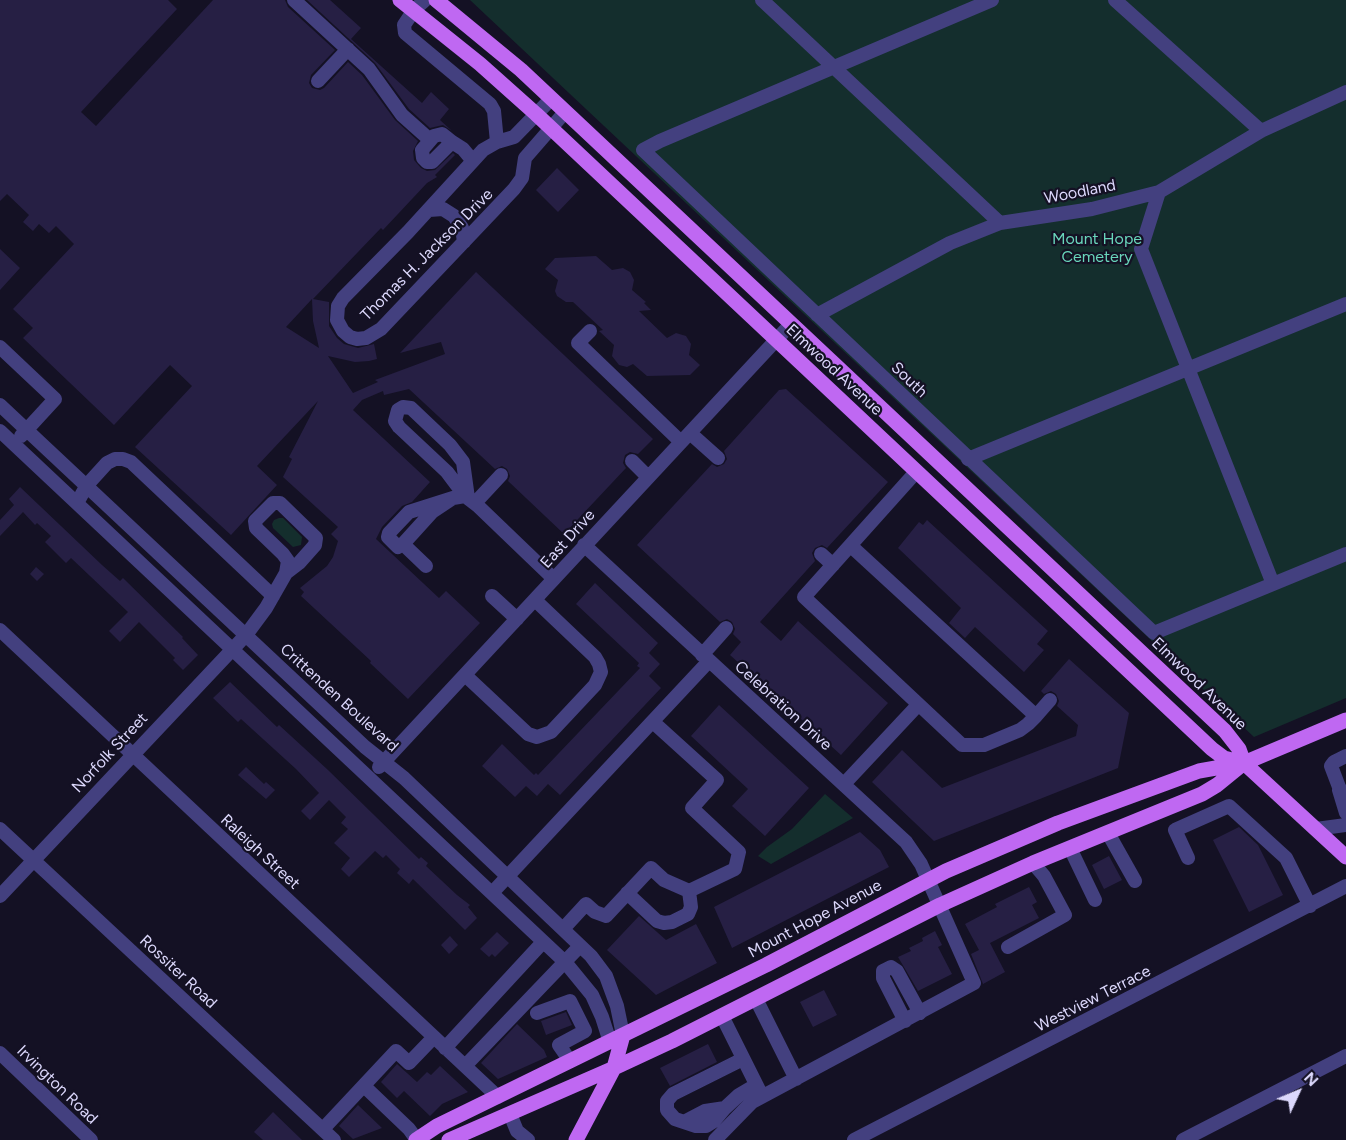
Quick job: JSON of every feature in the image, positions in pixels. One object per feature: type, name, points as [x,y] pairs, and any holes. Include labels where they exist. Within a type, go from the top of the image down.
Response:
[{"type":"main road","name":"Elmwood Avenue","points":[[400,0],[419,5],[1212,749],[1224,758],[1244,763]]},
{"type":"main road","name":"Elmwood Avenue","points":[[436,0],[497,49],[551,99],[1225,731],[1239,749],[1244,763],[1346,857]]},
{"type":"main road","name":"Mount Hope Avenue","points":[[417,1140],[437,1126],[766,965],[929,880],[1068,819],[1199,771],[1244,763],[1346,720]]},
{"type":"main road","name":"Mount Hope Avenue","points":[[449,1140],[614,1068],[940,905],[1033,863],[1209,790],[1244,763]]},
{"type":"main road","points":[[576,1140],[614,1068],[616,1038]]},
{"type":"street","points":[[294,0],[374,74],[402,115],[430,140]]},
{"type":"street","points":[[762,0],[1000,223]]},
{"type":"street","points":[[834,66],[992,0]]},
{"type":"street","points":[[1115,0],[1261,131]]},
{"type":"street","points":[[419,5],[404,25],[405,33],[490,104],[494,111],[497,142]]},
{"type":"street","points":[[318,81],[348,49]]},
{"type":"street","name":"South","points":[[834,66],[643,150],[1154,633],[1274,584]]},
{"type":"street","name":"Woodland","points":[[817,315],[950,243],[1000,223],[1092,209],[1159,192],[1261,131],[1346,92]]},
{"type":"street","name":"Thomas H. Jackson Drive","points":[[551,99],[513,137],[483,150],[429,210],[343,298],[338,306],[337,320],[343,331],[357,339],[366,338],[381,329],[514,189],[522,178],[525,158],[565,112]]},
{"type":"street","points":[[452,142],[436,160],[427,162],[423,158],[422,150],[434,136],[442,134],[464,149],[473,161]]},
{"type":"street","points":[[1159,192],[1141,249],[1274,584],[1346,554]]},
{"type":"street","points":[[429,210],[443,209],[454,216],[462,228],[464,242]]},
{"type":"street","points":[[968,459],[1346,304]]},
{"type":"street","name":"East Drive","points":[[369,777],[791,324]]},
{"type":"street","points":[[590,331],[578,343],[686,437],[718,458]]},
{"type":"street","points":[[0,347],[56,399],[14,444]]},
{"type":"street","name":"Crittenden Boulevard","points":[[0,405],[365,747],[404,778],[595,960],[606,976],[617,1006],[616,1038]]},
{"type":"street","points":[[465,499],[462,462],[450,445],[411,408],[403,406],[398,410],[395,421],[399,427],[447,472],[465,499],[554,579]]},
{"type":"street","points":[[0,431],[565,962],[592,994],[602,1017],[616,1038]]},
{"type":"street","points":[[77,503],[87,485],[107,464],[115,459],[131,462],[273,596]]},
{"type":"street","points":[[632,461],[648,477]]},
{"type":"street","points":[[916,472],[804,597],[962,745],[975,747],[984,745],[1020,730],[1050,700]]},
{"type":"street","points":[[426,566],[403,544],[398,547],[388,537],[388,533],[409,512],[465,499],[501,475]]},
{"type":"street","name":"Norfolk Street","points":[[0,896],[246,635],[286,573],[315,545],[315,538],[280,503],[273,503],[255,521],[256,528],[288,561],[286,573]]},
{"type":"street","name":"Celebration Drive","points":[[584,545],[906,842],[929,880],[974,983],[920,1013]]},
{"type":"street","points":[[851,546],[1036,716]]},
{"type":"street","points":[[821,554],[833,565]]},
{"type":"street","points":[[492,596],[517,619]]},
{"type":"street","points":[[465,675],[528,734],[537,737],[551,732],[599,678],[601,672],[599,664],[587,650],[535,600]]},
{"type":"street","points":[[492,893],[652,722],[706,658],[726,628]]},
{"type":"street","name":"Raleigh Street","points":[[0,630],[498,1097]]},
{"type":"street","points":[[844,784],[918,705]]},
{"type":"street","points":[[563,929],[586,904],[595,912],[606,916],[651,868],[664,880],[688,891],[735,869],[739,852],[692,808],[717,780],[652,722]]},
{"type":"street","points":[[1346,756],[1331,766],[1342,793],[1346,813]]},
{"type":"street","points":[[1175,830],[1229,806],[1286,858],[1310,906]]},
{"type":"street","points":[[1166,808],[1188,858]]},
{"type":"street","points":[[1316,829],[1346,825]]},
{"type":"street","name":"Rossiter Road","points":[[0,829],[334,1140]]},
{"type":"street","points":[[1108,832],[1135,881]]},
{"type":"street","points":[[1070,848],[1095,900]]},
{"type":"street","points":[[1008,947],[1065,915],[1045,879],[1033,863]]},
{"type":"street","name":"Westview Terrace","points":[[854,1140],[1346,886]]},
{"type":"street","points":[[627,893],[657,921],[664,923],[672,922],[688,914],[691,907],[688,891]]},
{"type":"street","points":[[445,1048],[543,942]]},
{"type":"street","points":[[465,1066],[580,946]]},
{"type":"street","points":[[743,1059],[671,1096],[667,1101],[667,1110],[675,1119],[684,1122],[705,1111],[725,1108],[739,1095],[760,1091],[796,1079],[905,1021],[920,1013],[897,971],[891,967],[883,971],[883,978],[905,1021]]},
{"type":"street","points":[[756,999],[796,1079]]},
{"type":"street","points":[[537,1013],[570,1001],[585,1031],[559,1045],[570,1061]]},
{"type":"street","points":[[722,1016],[760,1091]]},
{"type":"street","points":[[323,1129],[396,1051],[409,1063],[434,1037]]},
{"type":"street","name":"Irvington Road","points":[[0,1053],[91,1140]]},
{"type":"street","points":[[1183,1140],[1346,1056]]},
{"type":"street","points":[[364,1086],[409,1129],[417,1140]]},
{"type":"street","points":[[715,1140],[760,1091]]},
{"type":"street","points":[[510,1114],[517,1131],[528,1140]]},
{"type":"green space","name":"Mount Hope Cemetery","points":[[470,0],[1346,0],[1346,698],[1254,737]]},
{"type":"green space","points":[[283,518],[302,537],[301,545],[293,547],[273,528],[274,520]]},
{"type":"green space","points":[[825,794],[853,818],[771,864],[758,856],[792,829]]},
{"type":"building","points":[[0,0],[168,0],[177,9],[81,112],[96,126],[213,0],[285,0],[288,7],[335,50],[311,75],[309,83],[312,88],[320,90],[324,88],[348,62],[362,75],[395,120],[418,141],[413,151],[414,160],[421,168],[427,171],[435,170],[453,153],[455,155],[435,175],[437,177],[427,183],[383,230],[381,228],[313,299],[329,302],[329,326],[344,344],[358,348],[374,344],[377,359],[355,362],[328,356],[353,393],[378,382],[375,380],[445,354],[441,342],[400,353],[476,272],[653,439],[638,454],[630,452],[625,455],[623,463],[626,468],[564,534],[508,481],[510,476],[507,469],[502,466],[495,469],[409,389],[384,395],[383,391],[362,400],[353,410],[430,482],[412,502],[402,506],[382,527],[376,539],[439,598],[446,591],[480,623],[408,699],[301,596],[304,592],[300,588],[327,566],[333,557],[338,541],[331,534],[338,527],[283,477],[292,459],[289,457],[318,401],[257,466],[277,485],[231,535],[135,447],[192,386],[170,365],[114,425],[23,338],[33,328],[13,309],[74,244],[56,226],[49,233],[39,224],[33,231],[23,222],[29,215],[7,194],[0,201]],"holes":[[[312,299],[313,321],[319,348],[286,327]]]},
{"type":"building","points":[[307,0],[330,0],[361,28],[351,39],[422,103],[431,92],[449,109],[440,120],[452,131],[443,125],[430,128],[409,109],[375,63]]},
{"type":"building","points":[[557,168],[579,190],[558,212],[536,190]]},
{"type":"building","points":[[0,249],[20,268],[0,290]]},
{"type":"building","points":[[596,256],[612,270],[623,268],[630,272],[634,280],[632,290],[646,302],[644,303],[651,310],[639,311],[667,338],[676,333],[686,336],[691,344],[689,355],[700,365],[690,375],[647,376],[633,364],[627,367],[619,365],[612,356],[614,345],[599,331],[603,330],[573,302],[566,302],[557,296],[555,291],[558,280],[545,269],[555,258]]},
{"type":"building","points":[[786,389],[888,482],[827,548],[822,545],[815,548],[812,553],[815,561],[760,622],[781,641],[798,621],[888,703],[841,755],[730,655],[741,642],[733,634],[735,629],[732,622],[727,619],[720,622],[637,545],[712,464],[717,467],[724,464],[727,459],[724,451],[779,390]]},
{"type":"building","points":[[20,487],[120,581],[123,578],[183,637],[198,655],[183,670],[173,660],[175,658],[139,622],[120,642],[109,631],[128,612],[71,558],[66,563],[45,542],[51,536],[37,523],[35,525],[23,512],[0,536],[0,520],[14,505],[9,499]]},
{"type":"building","points":[[927,520],[1048,631],[1037,644],[1044,650],[1024,672],[975,627],[965,638],[949,623],[961,608],[898,548],[919,522],[923,525]]},
{"type":"building","points":[[36,567],[44,574],[37,581],[30,574]]},
{"type":"building","points":[[595,583],[658,643],[649,653],[660,664],[649,676],[661,688],[560,795],[548,784],[537,796],[526,786],[515,797],[482,766],[502,744],[534,775],[536,773],[538,775],[640,668],[637,666],[639,663],[576,604]]},
{"type":"building","points":[[1069,659],[1129,713],[1118,768],[934,841],[872,782],[902,750],[942,788],[1076,736],[1078,725],[1057,706],[1059,701],[1056,694],[1051,691],[1044,694],[1041,691]]},
{"type":"building","points":[[230,682],[277,727],[279,725],[328,770],[419,859],[421,857],[428,863],[426,866],[470,905],[468,907],[477,918],[465,930],[413,879],[409,884],[397,873],[400,869],[386,855],[383,858],[375,851],[349,877],[341,869],[350,858],[334,843],[348,829],[341,823],[346,817],[329,800],[310,820],[301,811],[319,793],[241,719],[238,722],[213,698]]},
{"type":"building","points":[[719,705],[809,788],[765,836],[732,806],[748,789],[691,736]]},
{"type":"building","points":[[246,767],[264,784],[266,782],[275,790],[266,799],[238,775]]},
{"type":"building","points":[[1239,827],[1258,845],[1283,895],[1249,912],[1213,840]]},
{"type":"building","points":[[860,832],[880,850],[889,867],[732,948],[714,907]]},
{"type":"building","points":[[1109,856],[1122,880],[1104,889],[1092,865]]},
{"type":"building","points":[[1029,887],[1037,902],[1032,905],[1039,918],[990,943],[1005,972],[983,984],[971,954],[979,950],[965,924],[997,907],[995,904]]},
{"type":"building","points":[[639,916],[666,940],[696,924],[717,963],[656,995],[607,950]]},
{"type":"building","points":[[935,931],[942,945],[938,947],[952,974],[918,991],[898,957],[911,951],[909,948],[923,941],[922,938]]},
{"type":"building","points":[[497,932],[509,943],[495,957],[492,954],[489,957],[480,949]]},
{"type":"building","points":[[450,936],[458,945],[449,954],[441,945]]},
{"type":"building","points":[[824,990],[837,1015],[813,1027],[800,1002]]},
{"type":"building","points":[[566,1012],[572,1025],[546,1035],[541,1021]]},
{"type":"building","points":[[517,1024],[544,1050],[547,1057],[498,1079],[481,1063]]},
{"type":"building","points":[[708,1044],[717,1062],[670,1086],[660,1068]]},
{"type":"building","points":[[397,1064],[417,1082],[427,1072],[431,1075],[440,1066],[468,1092],[442,1104],[430,1116],[404,1091],[397,1098],[381,1082]]},
{"type":"building","points":[[358,1105],[382,1128],[353,1139],[339,1126]]},
{"type":"building","points":[[273,1112],[302,1140],[263,1140],[254,1132]]}]
